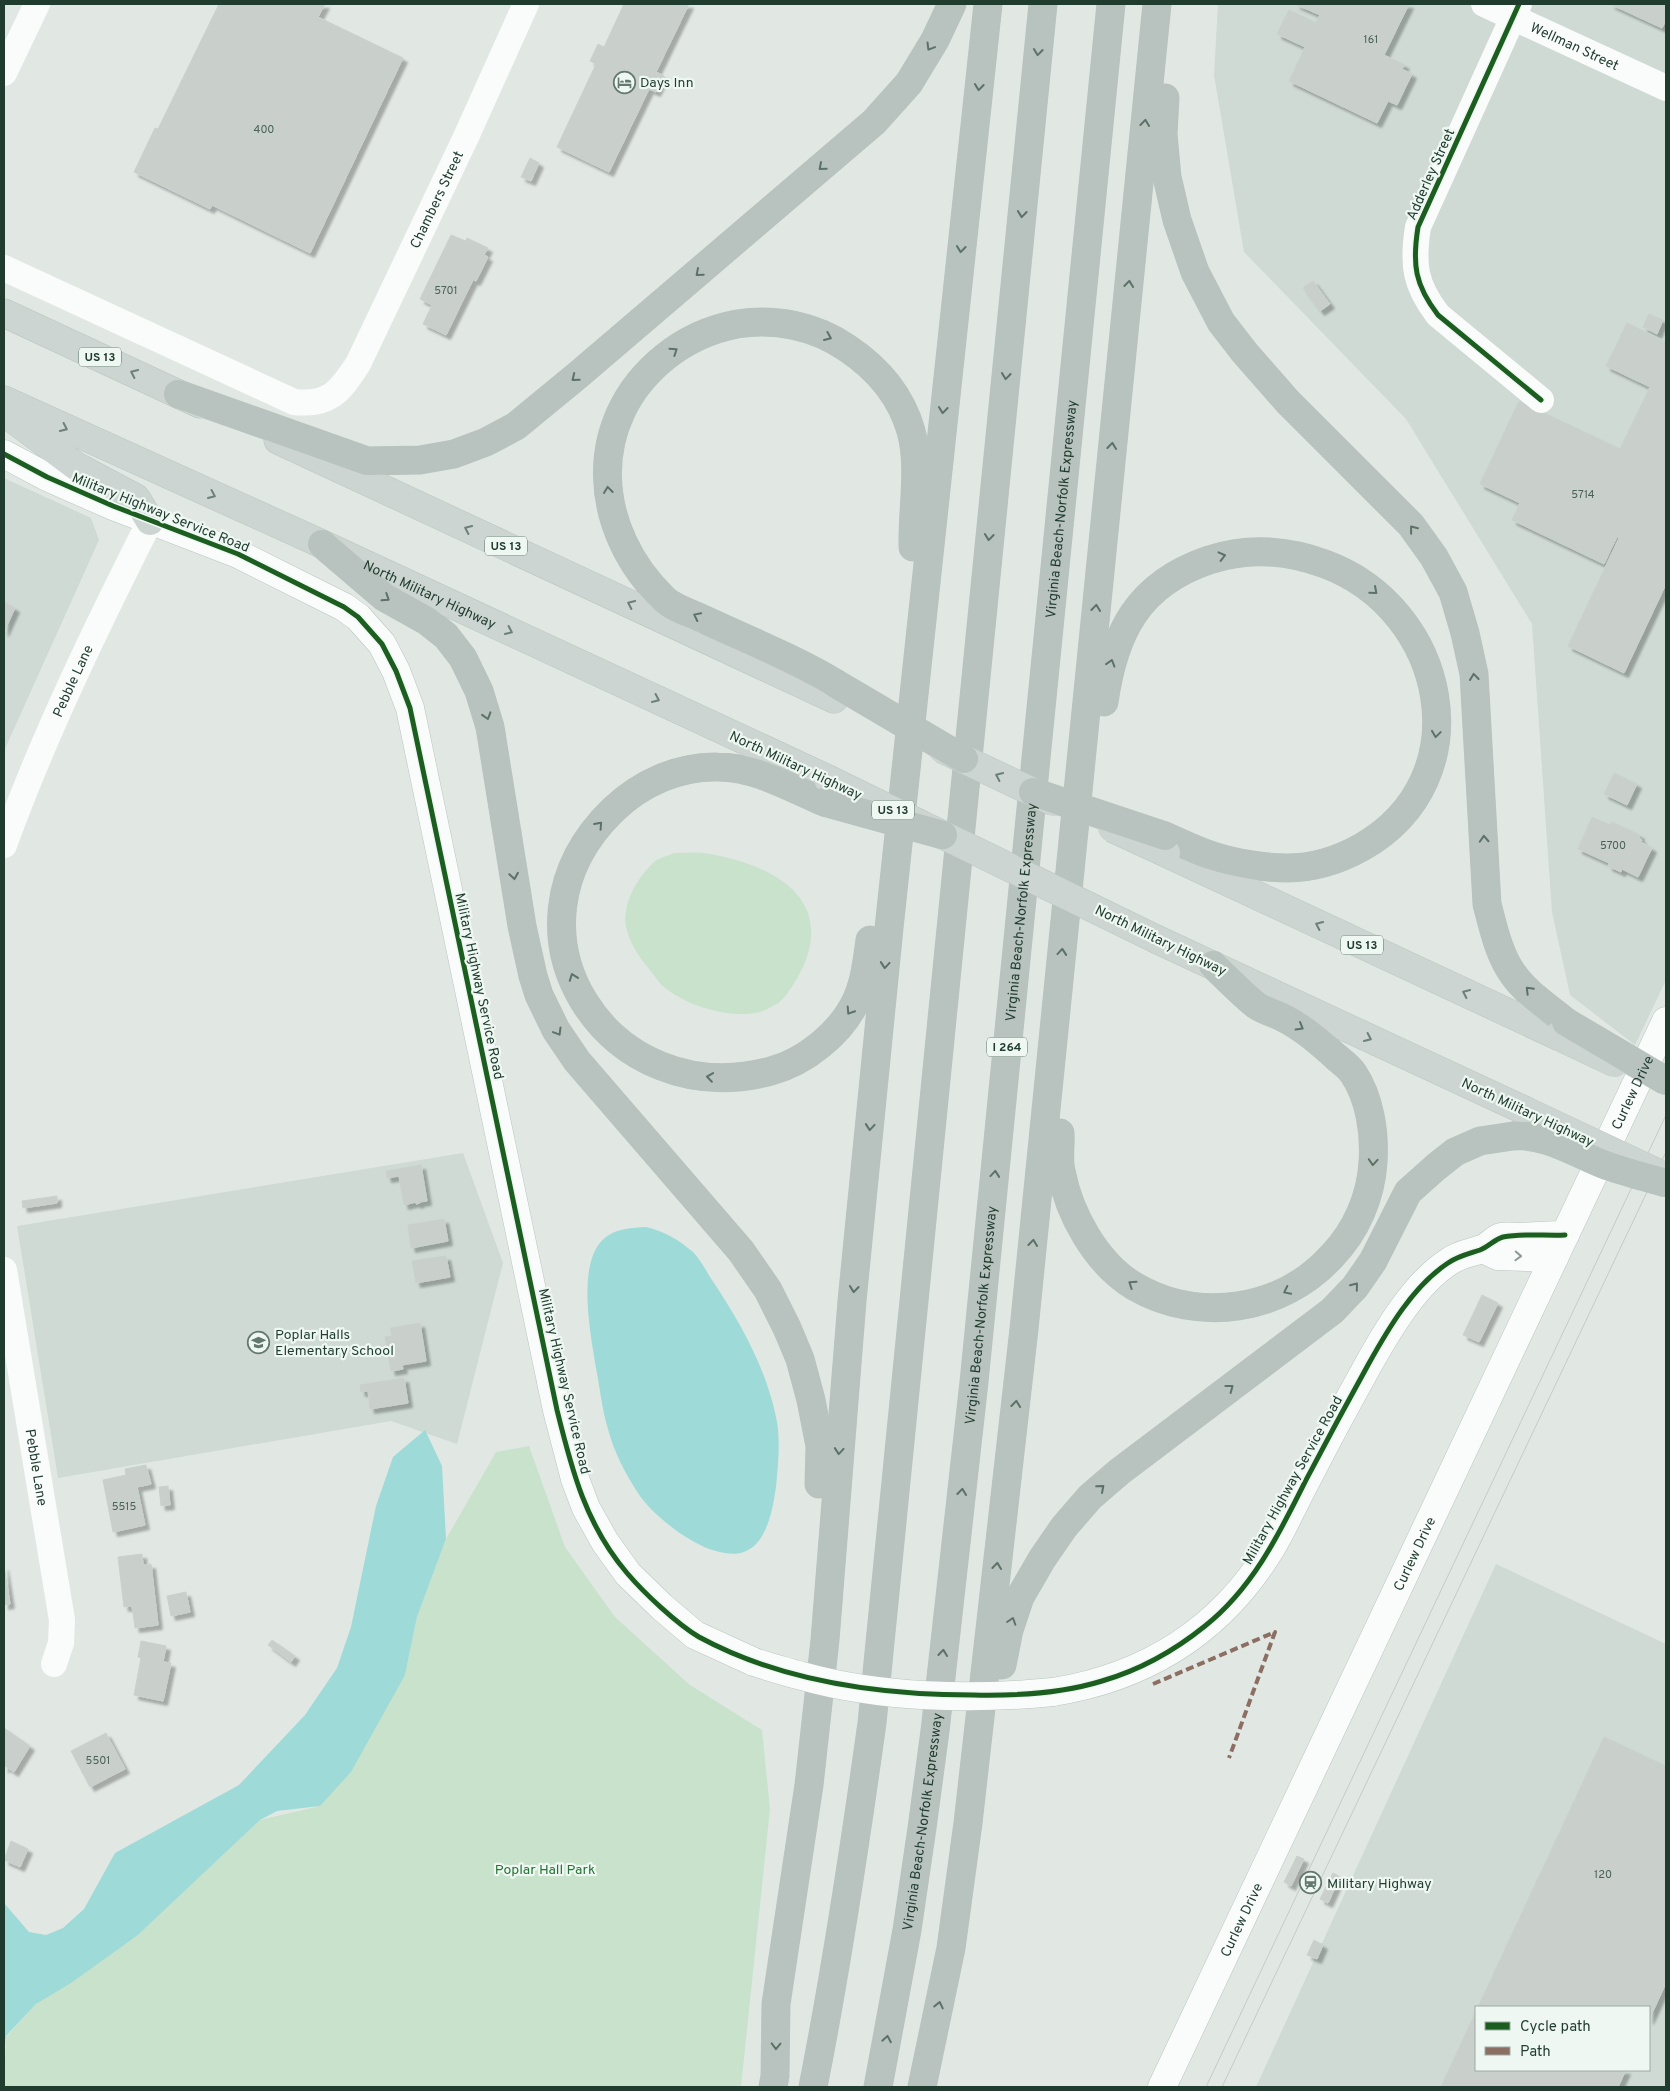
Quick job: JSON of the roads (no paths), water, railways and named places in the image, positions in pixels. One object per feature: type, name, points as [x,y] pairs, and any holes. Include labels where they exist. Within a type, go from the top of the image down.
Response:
[{"type":"highway","points":[[178,394],[367,461],[420,460],[454,454],[486,442],[516,426],[578,375],[874,122],[909,83],[935,40],[952,4]]},
{"type":"highway","points":[[773,2087],[775,2076],[776,2004],[809,1785],[824,1640],[852,1301],[889,928],[988,4]]},
{"type":"highway","points":[[813,2087],[852,1868],[872,1723],[1043,4]]},
{"type":"highway","name":"Virginia Beach-Norfolk Expressway","points":[[878,2087],[907,1930],[922,1828],[935,1731],[972,1402],[1111,4]]},
{"type":"highway","points":[[922,2087],[951,1948],[968,1823],[1025,1320],[1157,4]]},
{"type":"highway","points":[[1166,4],[1167,66],[1163,134],[1167,177],[1177,220],[1195,272],[1221,322],[1245,353],[1288,402],[1411,525],[1434,557],[1453,592],[1474,674],[1487,904],[1493,929],[1513,974],[1562,1029],[1666,1082]]},
{"type":"highway","points":[[916,671],[913,532],[916,470],[911,432],[898,401],[883,378],[863,359],[836,340],[805,328],[773,322],[751,322],[724,327],[698,336],[653,367],[638,383],[626,404],[614,432],[608,459],[607,482],[611,511],[620,539],[634,565],[666,600],[964,759]]},
{"type":"highway","points":[[322,544],[384,597],[427,621],[446,636],[463,658],[479,692],[490,727],[522,926],[539,995],[556,1030],[577,1061],[741,1251],[768,1290],[787,1328],[800,1359],[820,1446],[818,1501],[824,1640]]},
{"type":"highway","points":[[1033,792],[1165,845],[1214,856],[1259,865],[1287,868],[1315,866],[1347,856],[1376,839],[1397,821],[1414,799],[1426,775],[1434,745],[1437,705],[1432,678],[1419,646],[1407,626],[1389,604],[1367,585],[1342,570],[1309,558],[1286,552],[1251,551],[1222,556],[1199,563],[1170,578],[1154,590],[1136,610],[1122,632],[1111,663],[1071,865]]},
{"type":"highway","points":[[906,778],[872,929],[865,974],[855,1003],[843,1022],[823,1042],[800,1058],[774,1070],[746,1077],[718,1078],[684,1074],[658,1066],[638,1056],[615,1040],[596,1019],[581,996],[572,976],[562,928],[563,900],[570,873],[581,849],[597,826],[625,799],[649,784],[670,775],[697,768],[720,767],[753,772],[826,791],[943,835]]},
{"type":"highway","points":[[1058,1001],[1060,1170],[1069,1200],[1082,1228],[1100,1255],[1112,1268],[1133,1285],[1157,1298],[1184,1305],[1211,1308],[1244,1306],[1272,1298],[1298,1286],[1321,1269],[1340,1248],[1353,1229],[1365,1203],[1372,1176],[1374,1148],[1371,1119],[1362,1092],[1352,1072],[1310,1033],[1284,1018],[1257,1006],[1213,965]]},
{"type":"highway","points":[[968,1823],[1012,1622],[1020,1597],[1064,1526],[1090,1497],[1119,1472],[1332,1311],[1355,1288],[1373,1261],[1408,1192],[1455,1152],[1480,1141],[1522,1135],[1558,1144],[1605,1165],[1666,1183]]},
{"type":"main road","name":"US 13","points":[[4,313],[178,394],[835,691]]},
{"type":"main road","name":"North Military Highway","points":[[4,400],[322,544],[826,791]]},
{"type":"main road","points":[[4,412],[76,466],[136,498],[150,521]]},
{"type":"main road","points":[[964,759],[1033,792]]},
{"type":"main road","name":"North Military Highway","points":[[943,835],[1158,940],[1666,1176]]},
{"type":"main road","name":"US 13","points":[[1165,845],[1562,1029],[1666,1087]]},
{"type":"street","points":[[4,73],[37,4]]},
{"type":"street","name":"Chambers Street","points":[[4,268],[294,402],[310,404],[328,399],[340,390],[358,364],[466,137],[526,4]]},
{"type":"street","name":"Wellman Street","points":[[1484,4],[1516,10],[1666,88]]},
{"type":"street","name":"Adderley Street","points":[[1516,10],[1418,227],[1414,253],[1417,278],[1425,298],[1438,315],[1541,400]]},
{"type":"street","name":"Military Highway Service Road","points":[[4,454],[48,477],[150,521],[238,554],[344,606],[358,617],[382,644],[396,671],[410,708],[557,1410],[575,1479],[586,1508],[604,1542],[628,1574],[662,1607],[695,1635],[754,1662],[803,1677],[859,1688],[904,1692],[1013,1696],[1053,1692],[1103,1681],[1146,1665],[1179,1646],[1209,1624],[1252,1577],[1270,1549],[1338,1418],[1388,1332],[1434,1273],[1451,1260],[1466,1253],[1483,1249],[1500,1237],[1560,1246]]},
{"type":"street","name":"Pebble Lane","points":[[4,845],[19,803],[101,619],[150,521]]},
{"type":"street","name":"Curlew Drive","points":[[1162,2087],[1666,1021]]},
{"type":"street","name":"Pebble Lane","points":[[4,1270],[62,1620],[61,1642],[54,1664]]},
{"type":"water","points":[[646,1227],[677,1240],[699,1259],[743,1330],[759,1364],[772,1399],[778,1425],[779,1443],[777,1479],[770,1518],[760,1539],[750,1549],[741,1553],[727,1553],[706,1548],[684,1536],[662,1519],[644,1502],[633,1485],[620,1462],[610,1438],[603,1407],[589,1319],[588,1280],[596,1248],[606,1237],[625,1229]]},
{"type":"water","points":[[425,1430],[442,1466],[446,1539],[417,1617],[405,1675],[351,1772],[320,1806],[277,1811],[260,1820],[138,1935],[71,1983],[36,2004],[6,2036],[4,2054],[4,1903],[29,1932],[46,1935],[63,1928],[84,1909],[115,1853],[239,1785],[305,1715],[337,1668],[351,1627],[376,1506],[393,1457]]},
{"type":"tram line","points":[[1206,2087],[1666,1115]]},
{"type":"tram line","points":[[1222,2087],[1666,1152]]},
{"type":"place","name":"Days Inn","points":[[624,82]]},
{"type":"place","name":"Poplar Halls Elementary School","points":[[259,1342]]},
{"type":"place","name":"Military Highway","points":[[1311,1883]]},
{"type":"park label","name":"Poplar Hall Park","points":[[545,1869]]}]
